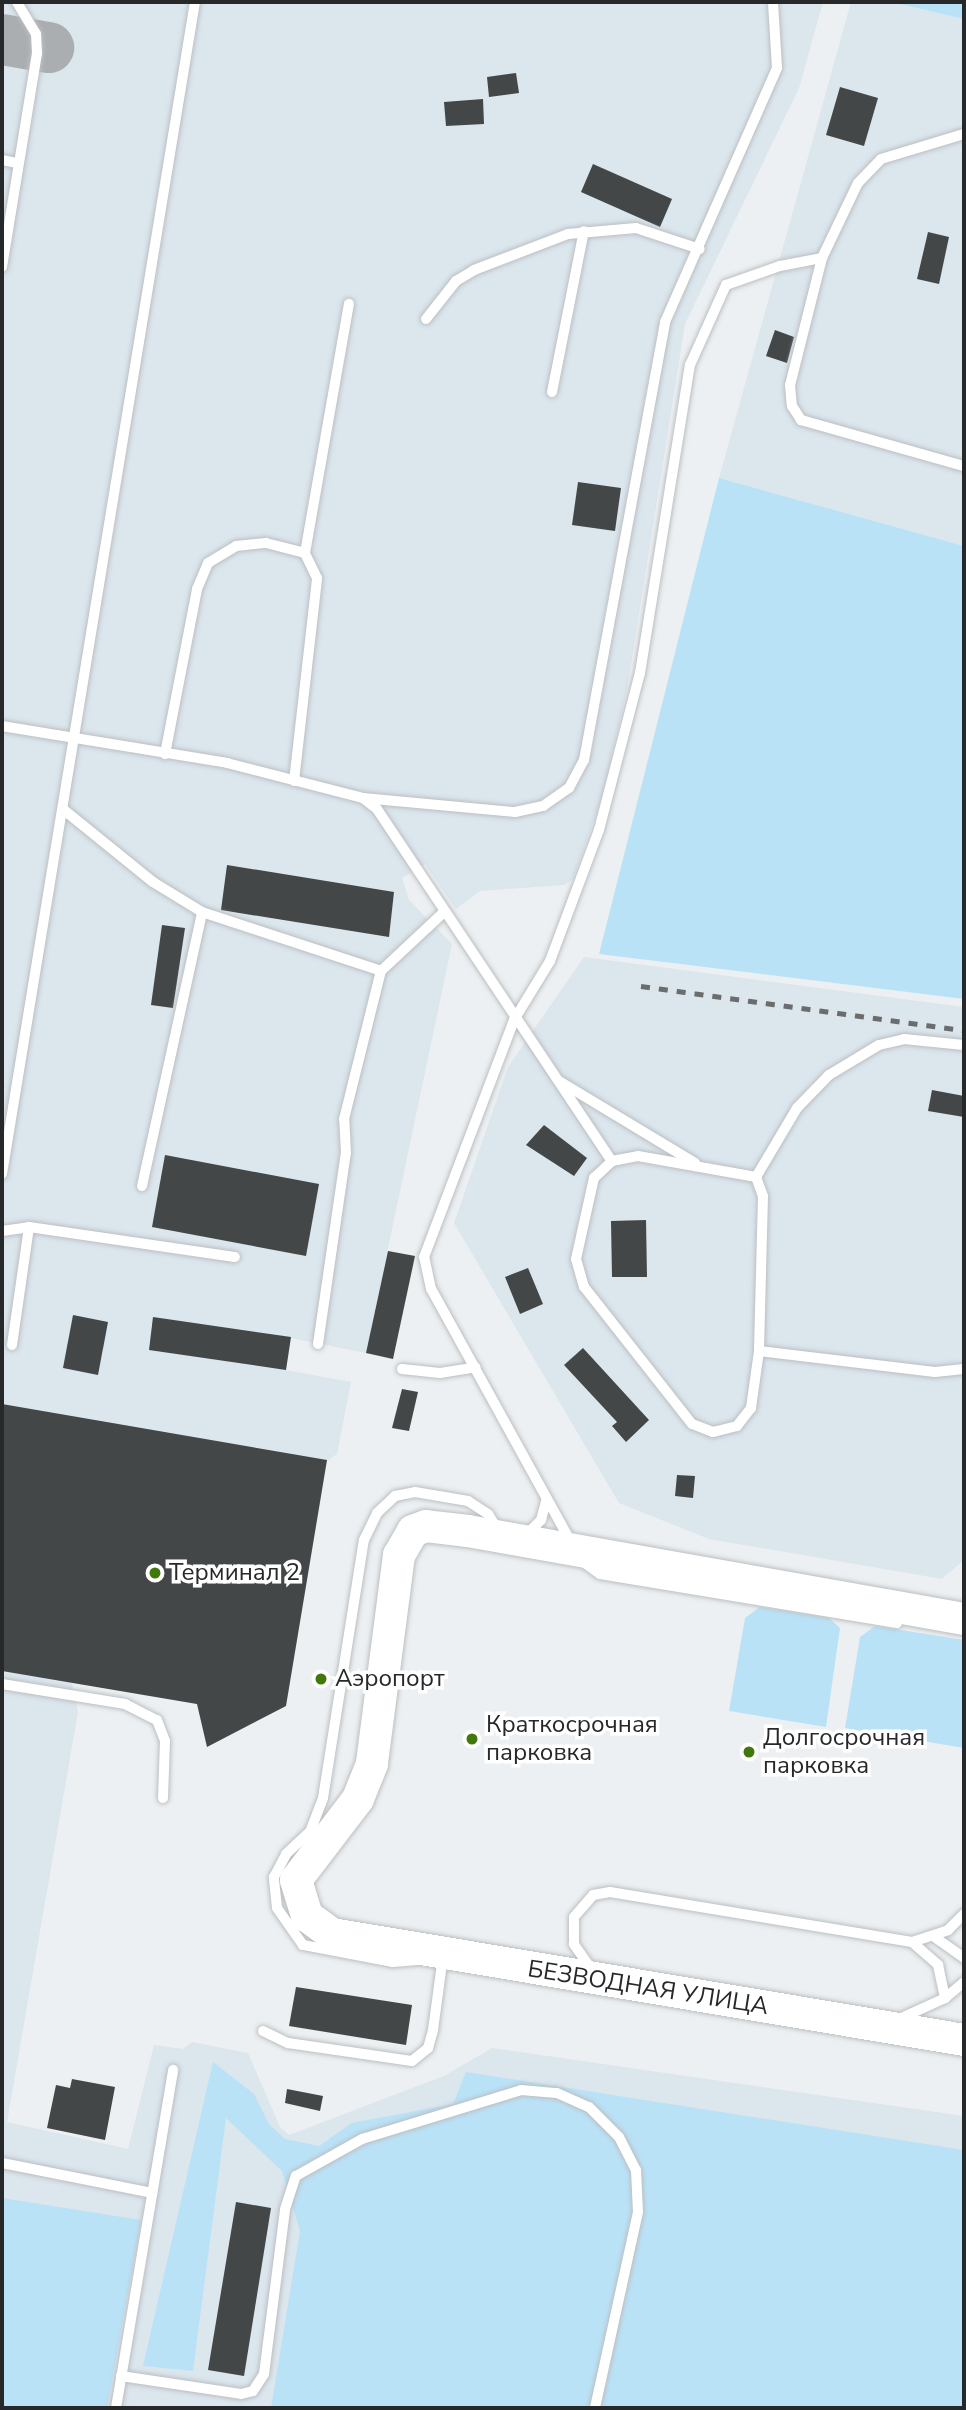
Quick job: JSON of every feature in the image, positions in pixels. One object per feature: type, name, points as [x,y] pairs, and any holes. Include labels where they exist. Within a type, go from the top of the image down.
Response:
[{"type":"main road","name":"БЕЗВОДНАЯ УЛИЦА","points":[[511,1540],[426,1526],[405,1540],[372,1765],[358,1799],[296,1880],[307,1916],[332,1934],[436,1955],[599,1979],[964,2040]]},
{"type":"main road","points":[[511,1540],[578,1554],[964,1619]]},
{"type":"lane","points":[[2,267],[37,53],[36,34],[17,2]]},
{"type":"lane","points":[[2,1174],[195,2]]},
{"type":"lane","points":[[2,726],[165,754],[362,798],[515,813],[543,806],[569,788],[584,760],[649,389],[665,322],[777,68],[774,2]]},
{"type":"lane","points":[[964,134],[881,159],[858,183],[822,258],[790,385],[792,406],[801,420],[964,466]]},
{"type":"lane","points":[[2,160],[18,163]]},
{"type":"lane","points":[[426,319],[456,281],[474,270],[584,231],[636,228],[699,249]]},
{"type":"lane","points":[[552,392],[584,231]]},
{"type":"lane","points":[[822,258],[726,285],[690,365],[640,673],[618,765],[550,961],[514,1020],[424,1257],[431,1289],[476,1367],[546,1502],[578,1554],[600,1574],[909,1625]]},
{"type":"lane","points":[[294,781],[317,579],[305,553],[349,304]]},
{"type":"lane","points":[[165,754],[197,589],[208,564],[236,546],[266,543],[305,553]]},
{"type":"lane","points":[[362,798],[377,809],[514,1020],[612,1161]]},
{"type":"lane","points":[[64,810],[153,882],[202,912],[381,971]]},
{"type":"lane","points":[[142,1186],[202,912]]},
{"type":"lane","points":[[318,1344],[346,1153],[344,1119],[381,971],[443,912]]},
{"type":"lane","points":[[756,1177],[797,1108],[829,1075],[879,1045],[904,1040],[964,1045]]},
{"type":"lane","points":[[557,1079],[699,1166]]},
{"type":"lane","points":[[638,1156],[756,1177],[763,1196],[759,1351],[751,1408],[737,1426],[713,1432],[692,1424],[599,1309],[583,1287],[576,1259],[594,1178],[612,1161],[638,1156]]},
{"type":"lane","points":[[12,1345],[29,1227]]},
{"type":"lane","points":[[2,1231],[29,1227],[235,1257]]},
{"type":"lane","points":[[759,1351],[935,1372],[964,1368]]},
{"type":"lane","points":[[402,1369],[440,1373],[476,1367]]},
{"type":"lane","points":[[262,2031],[288,2043],[412,2062],[428,2048],[433,2030],[436,1955],[393,1962],[303,1945],[277,1908],[274,1877],[278,1864],[310,1832],[323,1798],[364,1540],[377,1513],[396,1496],[415,1492],[468,1501],[488,1514],[511,1540],[541,1520],[546,1502]]},
{"type":"lane","points":[[2,1684],[125,1704],[157,1720],[165,1741],[163,1798]]},
{"type":"lane","points":[[599,1979],[581,1958],[572,1927],[581,1904],[610,1892],[912,1941],[933,1936],[964,1914]]},
{"type":"lane","points":[[933,1936],[964,1958]]},
{"type":"lane","points":[[912,1941],[938,1965],[946,1998]]},
{"type":"lane","points":[[882,2026],[946,1998],[964,1982]]},
{"type":"lane","points":[[116,2408],[173,2070]]},
{"type":"lane","points":[[121,2376],[241,2394],[253,2391],[264,2374],[285,2209],[296,2176],[362,2139],[521,2090],[557,2093],[589,2107],[619,2137],[636,2170],[638,2212],[595,2408]]},
{"type":"lane","points":[[2,2163],[152,2193]]},
{"type":"shaded area","points":[[2,2],[823,2],[799,88],[685,324],[627,689],[602,797],[573,879],[564,885],[480,891],[456,909],[425,864],[402,878],[409,900],[452,944],[366,1353],[291,1338],[286,1370],[351,1382],[337,1454],[327,1461],[286,1706],[207,1747],[197,1704],[72,1683],[78,1712],[7,2122],[128,2149],[154,2045],[183,2049],[192,2042],[248,2053],[280,2127],[289,2135],[444,2076],[492,2048],[964,2116],[964,2408],[2,2408]]},
{"type":"shaded area","points":[[851,2],[891,2],[964,19],[964,546],[719,478]]},
{"type":"shaded area","points":[[891,2],[964,2],[964,19]]},
{"type":"shaded area","points":[[719,478],[964,546],[964,999],[599,954]]},
{"type":"shaded area","points":[[584,957],[964,1007],[964,1560],[942,1579],[709,1539],[619,1503],[454,1223],[508,1067]]},
{"type":"shaded area","points":[[760,1607],[829,1618],[840,1628],[826,1727],[729,1711],[745,1618]]},
{"type":"shaded area","points":[[875,1626],[964,1640],[964,1748],[845,1728],[860,1637]]},
{"type":"shaded area","points":[[213,2062],[254,2094],[269,2124],[285,2139],[319,2146],[352,2123],[453,2104],[466,2072],[964,2150],[964,2408],[271,2408],[300,2231],[282,2171],[226,2118],[193,2371],[143,2366]]},
{"type":"shaded area","points":[[2,2198],[141,2220],[107,2408],[2,2408]]},
{"type":"building","points":[[516,73],[519,93],[489,97],[487,77]]},
{"type":"building","points":[[840,87],[878,98],[864,146],[826,135]]},
{"type":"building","points":[[483,99],[484,124],[446,126],[444,102]]},
{"type":"building","points":[[593,164],[672,199],[660,227],[581,192]]},
{"type":"building","points":[[928,232],[949,237],[939,284],[917,279]]},
{"type":"building","points":[[775,330],[794,337],[787,363],[766,356]]},
{"type":"building","points":[[578,482],[621,488],[615,531],[572,525]]},
{"type":"building","points":[[227,865],[394,892],[389,937],[221,910]]},
{"type":"building","points":[[162,925],[185,928],[173,1008],[151,1005]]},
{"type":"building","points":[[932,1090],[964,1096],[964,1117],[928,1111]]},
{"type":"building","points":[[544,1125],[587,1158],[574,1176],[526,1145]]},
{"type":"building","points":[[165,1155],[319,1184],[306,1256],[152,1227]]},
{"type":"building","points":[[646,1220],[647,1277],[612,1277],[611,1221]]},
{"type":"building","points":[[388,1251],[415,1256],[393,1359],[366,1353]]},
{"type":"building","points":[[528,1268],[543,1304],[520,1314],[505,1277]]},
{"type":"building","points":[[73,1315],[108,1322],[98,1375],[63,1368]]},
{"type":"building","points":[[153,1317],[291,1337],[286,1370],[149,1350]]},
{"type":"building","points":[[583,1348],[649,1420],[626,1442],[612,1426],[617,1422],[564,1365]]},
{"type":"building","points":[[402,1389],[418,1392],[409,1431],[392,1428]]},
{"type":"building","name":"Терминал 2","points":[[2,1404],[327,1460],[286,1706],[207,1747],[197,1704],[2,1671]]},
{"type":"building","points":[[677,1475],[695,1476],[693,1498],[675,1496]]},
{"type":"building","points":[[296,1987],[412,2005],[406,2045],[289,2026]]},
{"type":"building","points":[[72,2079],[115,2087],[105,2140],[47,2128],[56,2085],[70,2088]]},
{"type":"building","points":[[287,2089],[323,2096],[320,2111],[285,2103]]},
{"type":"building","points":[[236,2202],[271,2208],[244,2376],[208,2370]]},
{"type":"taxiway","points":[[2,39],[48,47]]},
{"type":"railway","points":[[641,986],[964,1030]]},
{"type":"place","name":"Терминал 2","points":[[155,1573]]},
{"type":"place","name":"Аэропорт","points":[[321,1679]]},
{"type":"place","name":"Краткосрочная парковка","points":[[472,1739]]},
{"type":"place","name":"Долгосрочная парковка","points":[[749,1752]]}]
